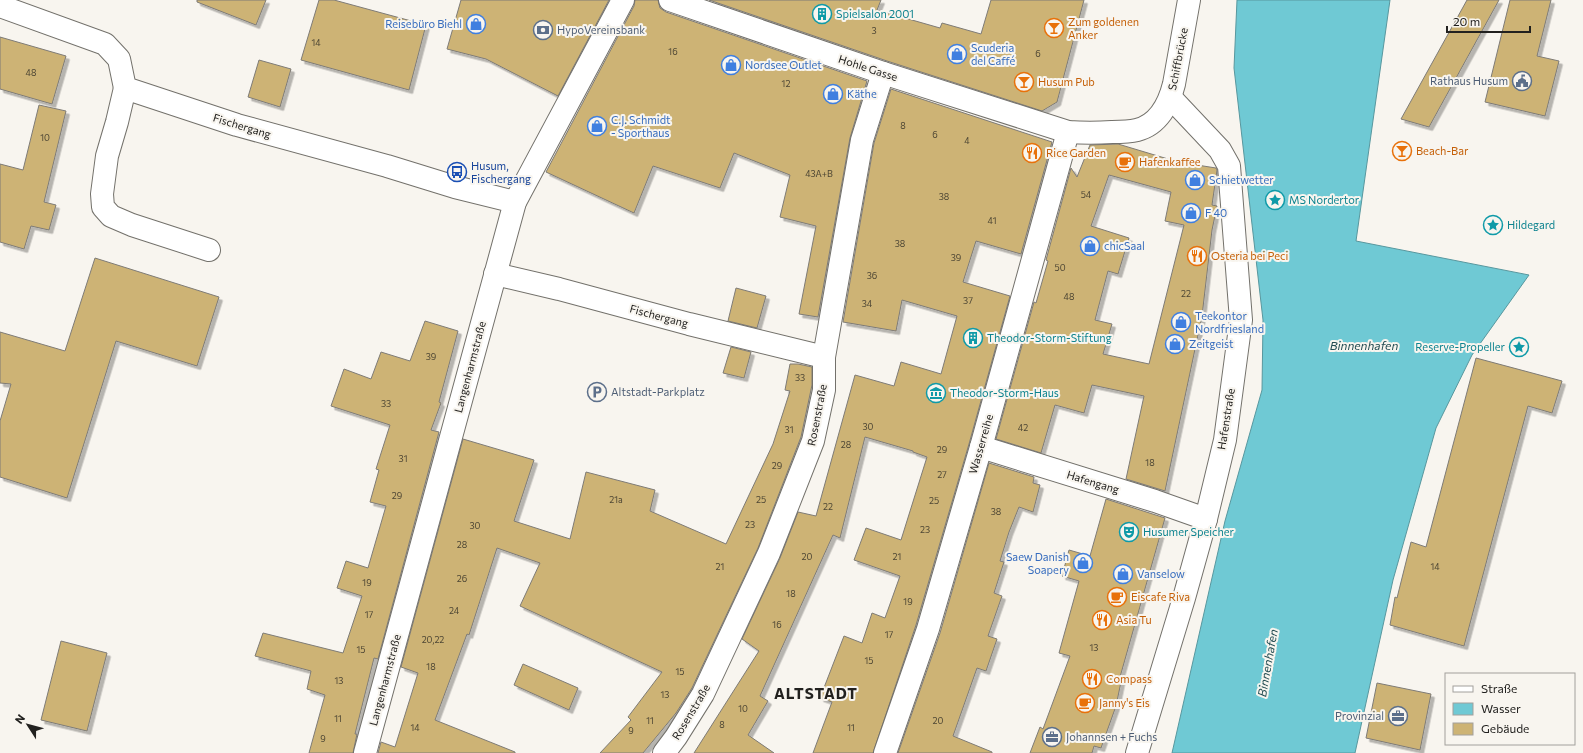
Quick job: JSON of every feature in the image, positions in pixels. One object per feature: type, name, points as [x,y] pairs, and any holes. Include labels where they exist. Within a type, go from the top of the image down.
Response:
[{"type":"street","name":"Langenharmstraße","points":[[365,753],[515,202],[623,0]]},
{"type":"street","name":"Hohle Gasse","points":[[670,0],[883,73],[1068,132]]},
{"type":"street","name":"Schiffbrücke","points":[[1068,132],[1090,133],[1136,130],[1148,125],[1162,113],[1171,98],[1189,0]]},
{"type":"street","points":[[0,6],[105,44],[119,59],[125,88],[107,156],[102,194],[103,207],[111,216],[132,225],[209,250]]},
{"type":"street","name":"Rosenstraße","points":[[664,753],[703,694],[769,553],[813,441],[824,390],[824,357],[862,140],[883,73]]},
{"type":"street","name":"Fischergang","points":[[125,88],[237,125],[387,166],[455,187],[515,202]]},
{"type":"street","name":"Hafenstraße","points":[[1137,753],[1184,598],[1206,518],[1224,440],[1241,320],[1229,167],[1220,150],[1187,117],[1171,98]]},
{"type":"street","name":"Wasserreihe","points":[[885,753],[928,629],[981,447],[1068,132]]},
{"type":"street","name":"Fischergang","points":[[495,274],[559,289],[688,324],[824,357]]},
{"type":"street","name":"Hafengang","points":[[981,447],[1206,518]]},
{"type":"water","name":"Binnenhafen","points":[[1237,0],[1390,0],[1356,241],[1529,275],[1472,355],[1436,428],[1393,580],[1355,753],[1172,753],[1225,521],[1262,390],[1263,320],[1234,68]]},
{"type":"building","points":[[197,0],[266,0],[256,25],[197,2]]},
{"type":"building","points":[[319,0],[334,0],[426,25],[409,90],[301,60]]},
{"type":"building","name":"HypoVereinsbank","points":[[461,0],[609,0],[558,96],[486,59],[447,49]]},
{"type":"building","points":[[635,0],[658,0],[660,8],[666,12],[867,81],[850,138],[818,317],[799,314],[816,226],[780,217],[790,175],[734,153],[720,188],[653,166],[634,213],[546,172],[634,6]]},
{"type":"building","points":[[709,0],[881,0],[877,10],[940,28],[942,23],[981,34],[991,0],[1084,0],[1057,102],[1042,111],[887,61]]},
{"type":"building","points":[[1467,0],[1499,0],[1429,127],[1401,119]]},
{"type":"building","points":[[1510,0],[1551,0],[1537,56],[1559,61],[1545,116],[1485,102]]},
{"type":"building","points":[[0,37],[66,56],[52,104],[0,89]]},
{"type":"building","points":[[259,60],[291,69],[280,107],[248,97]]},
{"type":"building","points":[[891,89],[1052,142],[1021,254],[976,241],[963,282],[1010,296],[969,444],[916,625],[873,753],[813,753],[832,702],[820,698],[844,636],[862,643],[872,613],[885,618],[900,576],[854,560],[866,528],[901,540],[927,457],[913,451],[865,437],[840,538],[833,535],[760,696],[768,701],[748,735],[774,753],[694,753],[759,651],[742,639],[780,558],[798,512],[816,516],[855,375],[894,386],[901,362],[941,374],[957,316],[902,300],[896,331],[843,322],[874,143]]},
{"type":"building","points":[[39,105],[66,111],[44,202],[56,205],[49,230],[31,226],[24,249],[0,242],[0,164],[23,170]]},
{"type":"building","points":[[1118,144],[1178,162],[1216,168],[1217,170],[1212,205],[1217,206],[1212,230],[1202,316],[1165,491],[1126,479],[1144,396],[1092,385],[1084,413],[1055,405],[1041,453],[996,439],[1034,302],[1036,303],[1048,261],[1046,260],[1071,168],[1077,177],[1090,145]],"holes":[[[1109,175],[1171,192],[1165,221],[1184,225],[1149,364],[1103,354],[1112,324],[1095,320],[1108,271],[1118,274],[1129,238],[1091,226]]]},
{"type":"building","points":[[95,258],[219,297],[197,366],[116,341],[67,498],[0,477],[0,421],[11,384],[0,383],[0,332],[65,351]]},
{"type":"building","points":[[736,288],[766,296],[757,328],[728,321]]},
{"type":"building","points":[[425,321],[458,331],[439,402],[441,403],[431,430],[439,432],[378,659],[374,658],[355,734],[357,734],[353,753],[309,753],[325,695],[307,689],[311,671],[255,656],[263,633],[343,653],[362,596],[337,588],[346,561],[368,568],[386,506],[370,502],[379,470],[376,469],[390,425],[331,406],[344,369],[371,379],[381,352],[410,361]]},
{"type":"building","points":[[731,347],[751,352],[744,378],[723,373]]},
{"type":"building","points":[[1476,358],[1562,381],[1552,413],[1528,406],[1464,646],[1390,625],[1395,597],[1397,598],[1411,542],[1426,547]]},
{"type":"building","points":[[790,364],[812,367],[812,385],[801,437],[758,548],[692,688],[676,713],[643,753],[600,753],[631,720],[628,717],[662,672],[520,606],[540,563],[497,548],[469,635],[467,634],[435,720],[515,753],[378,753],[381,742],[395,747],[418,673],[401,667],[463,439],[534,460],[514,521],[570,539],[586,472],[655,490],[650,511],[726,544],[773,444],[790,391],[785,390]]},
{"type":"building","points":[[989,463],[1034,477],[1033,483],[1040,485],[1033,512],[1019,507],[1009,532],[1000,561],[1004,562],[994,593],[1002,596],[988,636],[997,639],[986,671],[977,668],[953,736],[992,753],[898,753],[940,633]]},
{"type":"building","points":[[1106,499],[1165,518],[1120,677],[1122,677],[1116,706],[1101,748],[1094,746],[1092,753],[1030,753],[1040,727],[1043,729],[1070,656],[1059,653],[1079,581],[1062,576],[1069,550],[1090,556]]},
{"type":"building","points":[[61,641],[107,653],[87,731],[41,720]]},
{"type":"building","points":[[523,664],[578,688],[569,710],[514,685]]},
{"type":"building","name":"Provinzial","points":[[1377,683],[1431,694],[1420,750],[1366,738]]},
{"type":"place","name":"Spielsalon 2001","points":[[822,14]]},
{"type":"place","name":"Reisebüro Biehl","points":[[476,24]]},
{"type":"place","name":"Zum goldenen Anker","points":[[1054,28]]},
{"type":"place","name":"HypoVereinsbank","points":[[543,30]]},
{"type":"place","name":"Scuderia del Caffé","points":[[957,54]]},
{"type":"place","name":"Nordsee Outlet","points":[[731,65]]},
{"type":"place","name":"Rathaus Husum","points":[[1522,81]]},
{"type":"place","name":"Husum Pub","points":[[1024,82]]},
{"type":"place","name":"Käthe","points":[[833,94]]},
{"type":"place","name":"C.J. Schmidt - Sporthaus","points":[[597,126]]},
{"type":"place","name":"Beach-Bar","points":[[1402,151]]},
{"type":"place","name":"Rice Garden","points":[[1032,153]]},
{"type":"place","name":"Hafenkaffee","points":[[1125,162]]},
{"type":"place","name":"Husum, Fischergang","points":[[457,172]]},
{"type":"place","name":"Schietwetter","points":[[1195,180]]},
{"type":"place","name":"MS Nordertor","points":[[1275,200]]},
{"type":"place","name":"F 40","points":[[1191,213]]},
{"type":"place","name":"Hildegard","points":[[1493,225]]},
{"type":"place","name":"chicSaal","points":[[1090,246]]},
{"type":"place","name":"Osteria bei Peci","points":[[1197,256]]},
{"type":"place","name":"Teekontor Nordfriesland","points":[[1181,322]]},
{"type":"place","name":"Theodor-Storm-Stiftung","points":[[973,338]]},
{"type":"place","name":"Zeitgeist","points":[[1175,344]]},
{"type":"place","name":"Reserve-Propeller","points":[[1519,347]]},
{"type":"place","name":"Altstadt-Parkplatz","points":[[597,392]]},
{"type":"place","name":"Theodor-Storm-Haus","points":[[936,393]]},
{"type":"place","name":"Husumer Speicher","points":[[1129,532]]},
{"type":"place","name":"Saew Danish Soapery","points":[[1083,563]]},
{"type":"place","name":"Vanselow","points":[[1123,574]]},
{"type":"place","name":"Eiscafe Riva","points":[[1117,597]]},
{"type":"place","name":"Asia Tu","points":[[1102,620]]},
{"type":"place","name":"Compass","points":[[1092,679]]},
{"type":"place","name":"Janny's Eis","points":[[1085,703]]},
{"type":"place","name":"Provinzial","points":[[1398,716]]},
{"type":"place","name":"Johannsen + Fuchs","points":[[1052,737]]},
{"type":"district","name":"ALTSTADT","points":[[816,694]]}]
